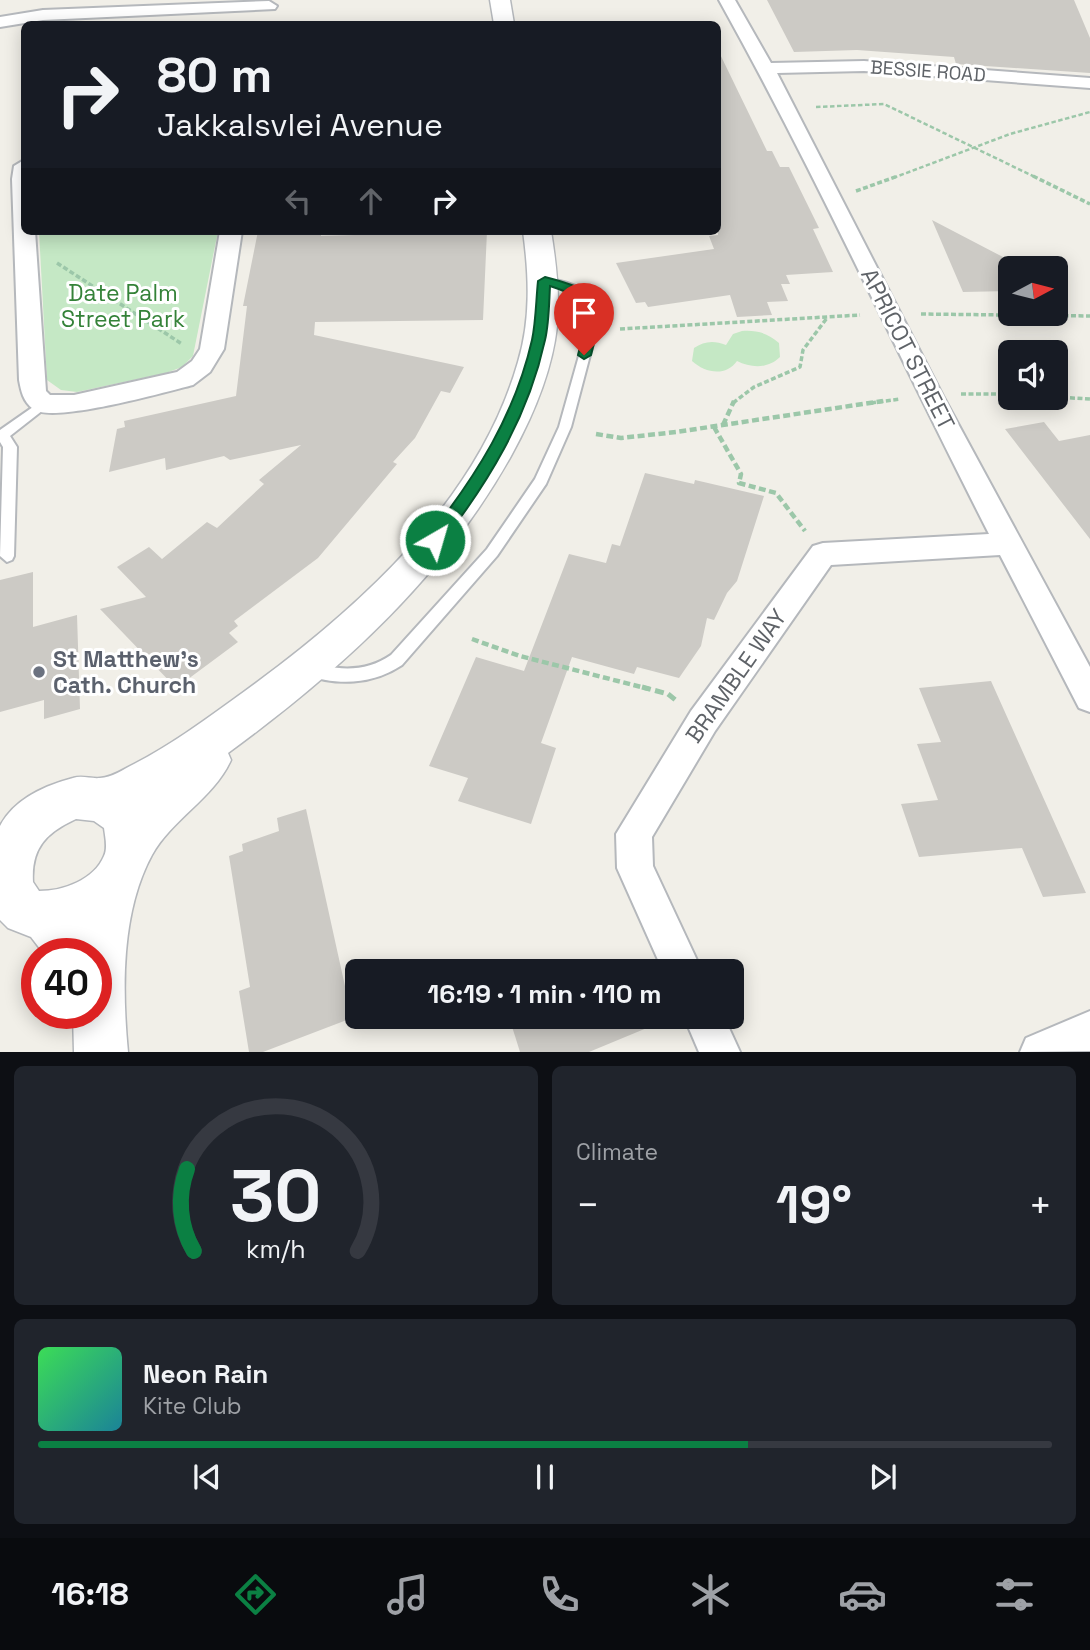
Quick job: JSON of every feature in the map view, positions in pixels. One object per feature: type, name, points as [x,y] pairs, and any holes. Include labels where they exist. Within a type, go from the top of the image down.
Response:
[{"type":"street","points":[[500,0],[504,21]]},
{"type":"street","name":"APRICOT STREET","points":[[727,0],[788,108],[889,314],[1090,698]]},
{"type":"street","points":[[0,22],[43,15],[269,3],[266,21]]},
{"type":"street","name":"BESSIE ROAD","points":[[765,68],[864,66],[1090,83]]},
{"type":"street","points":[[25,235],[31,380],[34,394],[43,404],[74,404],[184,379],[208,361],[230,235]]},
{"type":"street","points":[[14,885],[81,909],[122,865],[160,810],[290,682],[372,608],[423,555],[471,494],[492,460],[520,402],[535,359],[542,320],[545,281],[538,235]]},
{"type":"street","points":[[823,554],[1008,544]]},
{"type":"street","name":"BRAMBLE WAY","points":[[677,959],[635,868],[634,834],[703,721],[823,554]]},
{"type":"street","points":[[14,885],[26,826],[49,808],[76,798],[102,800],[171,767],[290,682]]},
{"type":"street","points":[[102,800],[125,816],[122,865],[105,938]]},
{"type":"street","points":[[14,885],[62,938]]},
{"type":"street","points":[[709,1029],[720,1052]]},
{"type":"street","points":[[1040,1052],[1090,1031]]},
{"type":"lane","points":[[290,682],[359,675],[382,669],[402,654],[489,559],[538,486],[564,428],[591,330],[592,307],[588,298],[579,291],[545,281]]},
{"type":"lane","points":[[0,437],[43,404]]},
{"type":"lane","points":[[0,437],[8,440],[10,447],[7,556]]},
{"type":"path","points":[[788,108],[884,104],[1090,204]]},
{"type":"path","points":[[833,200],[848,198],[858,190],[976,149],[1010,134],[1090,112]]},
{"type":"path","points":[[25,243],[208,361]]},
{"type":"path","points":[[620,330],[889,314],[1090,316]]},
{"type":"path","points":[[723,425],[726,411],[740,393],[784,377],[800,367],[803,350],[827,317]]},
{"type":"path","points":[[1084,398],[1090,391]]},
{"type":"path","points":[[596,434],[621,438],[931,396],[998,393]]},
{"type":"path","points":[[1068,397],[1090,399]]},
{"type":"path","points":[[713,427],[741,474],[739,482],[776,493],[823,554]]},
{"type":"path","points":[[472,639],[520,656],[668,694],[703,721]]},
{"type":"green space","name":"Date Palm Street Park","points":[[39,235],[217,235],[193,356],[182,367],[166,373],[77,392],[61,390],[47,380]]},
{"type":"green space","points":[[753,331],[771,337],[779,343],[780,357],[770,364],[759,366],[737,361],[727,369],[715,372],[692,361],[694,348],[713,342],[726,345],[733,334]]},
{"type":"building","points":[[767,0],[1074,0],[1090,38],[1090,73],[956,64],[954,57],[857,50],[794,52]]},
{"type":"building","points":[[721,56],[767,151],[772,151],[780,167],[789,167],[819,228],[813,229],[833,272],[786,275],[790,284],[781,284],[788,301],[767,302],[772,315],[737,317],[730,295],[648,307],[645,302],[636,303],[616,263],[714,249],[709,236],[721,235]]},
{"type":"building","points":[[932,220],[1001,256],[998,256],[998,291],[963,292]]},
{"type":"building","points":[[257,235],[487,235],[483,320],[315,322],[314,335],[464,367],[450,393],[441,391],[415,438],[393,462],[397,464],[318,558],[234,621],[238,626],[229,633],[238,642],[176,688],[100,609],[146,597],[117,567],[149,547],[162,559],[207,522],[217,528],[264,484],[259,480],[301,445],[230,460],[224,456],[166,470],[165,458],[109,472],[117,429],[125,427],[124,421],[236,396],[247,306],[243,306]]},
{"type":"building","points":[[1044,422],[1059,441],[1090,435],[1090,539],[1005,429]]},
{"type":"building","points":[[645,473],[694,484],[695,480],[764,496],[737,581],[727,593],[714,620],[707,618],[701,646],[679,678],[637,667],[634,674],[572,657],[541,743],[556,748],[531,824],[458,801],[468,778],[429,766],[476,657],[524,671],[569,554],[606,563],[612,544],[620,546]]},
{"type":"building","name":"St Matthew's Cath. Church","points":[[33,572],[33,627],[77,615],[80,709],[44,719],[44,700],[0,712],[0,580]]},
{"type":"building","points":[[991,681],[1086,893],[1043,897],[1022,848],[919,857],[901,804],[938,800],[917,744],[941,742],[919,688]]},
{"type":"building","points":[[306,809],[345,986],[345,1021],[263,1052],[249,1052],[239,991],[250,987],[229,856],[243,851],[242,844],[279,831],[277,818]]},
{"type":"building","points":[[513,1029],[644,1029],[589,1052],[520,1052]]},
{"type":"place","name":"St Matthew's Cath. Church","points":[[39,672]]},
{"type":"route","points":[[435,540],[471,494],[492,460],[520,402],[535,359],[545,281],[579,291],[588,298],[592,307],[591,330],[584,355]]}]
